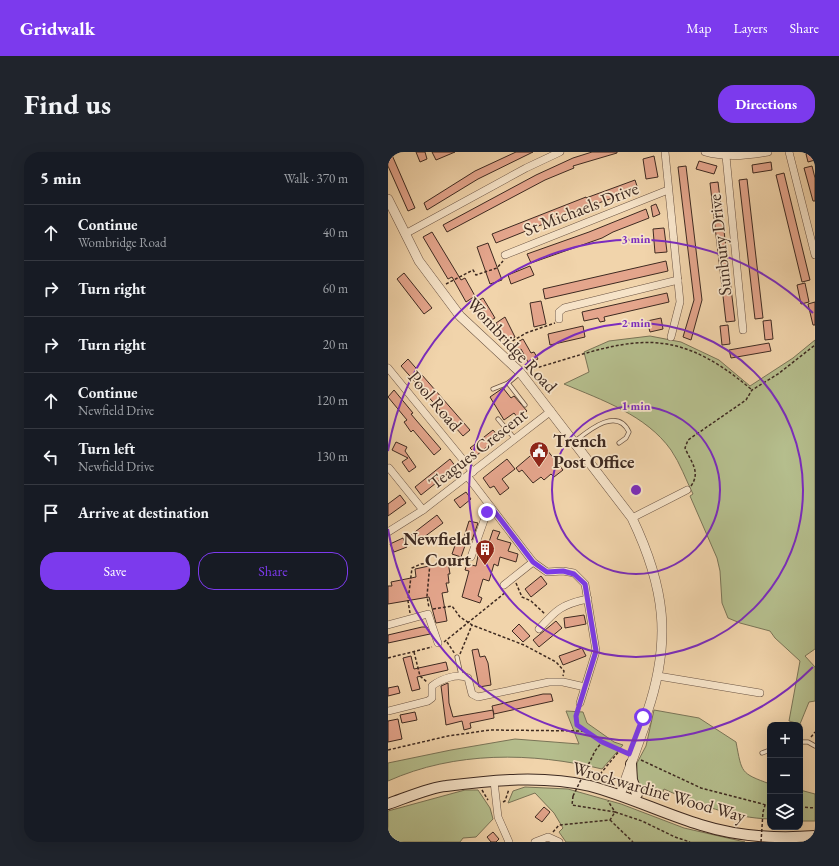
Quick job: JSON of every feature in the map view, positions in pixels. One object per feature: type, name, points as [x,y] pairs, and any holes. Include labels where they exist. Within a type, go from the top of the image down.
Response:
[{"type":"main road","points":[[631,758],[632,780],[637,794]]},
{"type":"main road","name":"Wrockwardine Wood Way","points":[[446,786],[450,781],[465,778],[517,774],[572,777],[598,782],[616,792],[700,825],[723,831],[762,838],[815,836]]},
{"type":"main road","name":"Wrockwardine Wood Way","points":[[388,804],[446,786],[494,781],[560,781],[616,792],[637,794],[725,826],[756,832],[815,830]]},
{"type":"street","points":[[405,234],[552,153],[560,152]]},
{"type":"street","points":[[664,152],[680,302],[671,337]]},
{"type":"street","points":[[705,152],[726,156],[753,155],[768,152]]},
{"type":"street","points":[[789,152],[815,255]]},
{"type":"street","name":"Sunbury Drive","points":[[726,156],[743,330]]},
{"type":"street","name":"St Michaels Drive","points":[[505,255],[668,190]]},
{"type":"street","name":"Wombridge Road","points":[[388,199],[391,215],[405,234],[419,261],[460,316],[521,373],[552,411],[632,518],[643,542],[656,578],[662,612],[663,635],[658,676],[647,713],[647,719],[616,792]]},
{"type":"street","points":[[559,319],[559,312],[564,308],[678,280]]},
{"type":"street","name":"Pool Road","points":[[388,368],[470,474],[533,562]]},
{"type":"street","points":[[388,382],[395,377]]},
{"type":"street","name":"Teagues Crescent","points":[[388,532],[423,510],[552,411]]},
{"type":"street","name":"Teagues Crescent","points":[[389,468],[423,510]]},
{"type":"street","points":[[632,518],[687,490]]},
{"type":"street","points":[[471,557],[487,512],[495,509]]},
{"type":"street","points":[[504,585],[510,582],[533,562],[547,572],[563,571],[574,574],[585,584],[596,651],[580,703]]},
{"type":"street","points":[[539,630],[549,618],[570,602],[588,599]]},
{"type":"street","points":[[388,624],[428,614],[438,643]]},
{"type":"street","points":[[388,711],[428,701],[432,698],[432,686],[439,680],[461,675],[468,678],[472,694],[478,698],[549,682],[563,682],[585,686]]},
{"type":"street","points":[[658,676],[760,693]]},
{"type":"street","points":[[494,781],[498,817],[510,842]]},
{"type":"street","points":[[537,841],[548,837],[559,842]]},
{"type":"lane","points":[[494,389],[508,383],[521,373]]},
{"type":"lane","points":[[508,383],[525,405]]},
{"type":"lane","points":[[498,418],[516,440]]},
{"type":"lane","points":[[574,442],[597,424],[613,420],[626,426],[629,432],[626,438],[619,443]]},
{"type":"lane","points":[[457,657],[461,675]]},
{"type":"lane","points":[[803,742],[808,742],[815,746]]},
{"type":"lane","points":[[762,753],[767,751]]},
{"type":"path","points":[[388,153],[392,152]]},
{"type":"path","points":[[439,287],[473,270],[476,275],[497,268],[503,262],[505,255]]},
{"type":"path","points":[[498,350],[526,332],[553,324],[559,319]]},
{"type":"path","points":[[521,373],[596,349],[618,344],[654,341],[676,345],[708,358],[735,376],[752,390]]},
{"type":"path","points":[[687,490],[692,485],[696,474],[695,468],[685,448],[688,440],[746,400],[752,390],[778,374],[815,345]]},
{"type":"path","points":[[411,619],[408,601],[412,568],[421,564],[430,563],[427,596],[429,610],[452,606],[460,617],[472,625],[524,645],[556,662],[564,670],[563,682]]},
{"type":"path","points":[[388,658],[436,646],[438,643],[446,641],[467,622],[484,611],[516,583],[522,597],[531,601],[549,618]]},
{"type":"path","points":[[446,641],[457,657],[463,650],[472,625]]},
{"type":"path","points":[[414,652],[420,676],[432,686]]},
{"type":"path","points":[[580,703],[576,716],[577,725],[602,742],[620,750],[631,758],[701,788],[765,805],[761,842]]},
{"type":"path","points":[[388,750],[448,736],[490,730],[586,731]]},
{"type":"path","points":[[808,742],[815,732]]},
{"type":"path","points":[[602,742],[595,751],[573,796],[572,805],[615,812],[642,821],[675,837],[690,842]]},
{"type":"path","points":[[598,782],[601,773],[620,750]]},
{"type":"path","points":[[505,802],[510,786]]},
{"type":"path","points":[[610,820],[615,812],[616,792]]},
{"type":"path","points":[[803,807],[815,808]]},
{"type":"path","points":[[548,837],[559,825],[610,820],[633,842]]},
{"type":"green space","points":[[650,336],[681,342],[719,360],[750,386],[793,358],[815,340],[815,649],[805,656],[815,667],[815,701],[809,702],[801,722],[789,721],[800,661],[775,638],[770,631],[740,623],[728,618],[722,603],[720,571],[717,558],[690,496],[693,494],[671,450],[649,427],[636,418],[608,403],[564,384],[589,372],[584,352],[609,341]]},
{"type":"green space","points":[[654,710],[699,718],[736,742],[741,766],[744,770],[753,777],[767,783],[767,819],[729,813],[689,800],[664,789],[660,800],[644,792],[636,780],[637,763],[646,746]]},
{"type":"green space","points":[[566,711],[583,712],[587,723],[614,742],[623,745],[602,769],[548,759],[494,757],[440,764],[414,771],[388,781],[388,763],[451,750],[515,739],[579,744]]},
{"type":"green space","points":[[525,787],[568,789],[621,804],[684,828],[745,842],[566,842],[559,832],[563,828],[554,813],[535,793],[508,803],[513,791]]},
{"type":"green space","points":[[465,790],[478,790],[490,808],[493,819],[476,837],[463,838],[460,842],[388,842],[388,811]]},
{"type":"green space","points":[[803,791],[815,794],[815,821],[803,821]]},
{"type":"building","points":[[416,152],[425,152],[427,159],[420,162]]},
{"type":"building","points":[[432,152],[455,152],[436,160]]},
{"type":"building","points":[[516,152],[533,152],[478,179],[427,210],[424,203],[475,171]]},
{"type":"building","points":[[592,152],[617,153],[573,166],[574,168],[545,180],[447,232],[443,225],[536,175],[573,158]]},
{"type":"building","points":[[815,152],[815,160],[808,162],[806,154]]},
{"type":"building","points":[[392,155],[415,208],[408,211],[388,166],[388,157]]},
{"type":"building","points":[[654,156],[658,177],[646,179],[643,159]]},
{"type":"building","points":[[699,161],[717,166],[714,174],[696,169]]},
{"type":"building","points":[[771,162],[772,170],[753,173],[752,165]]},
{"type":"building","points":[[686,166],[702,300],[691,340],[683,337],[694,300],[678,167]]},
{"type":"building","points":[[812,166],[815,178],[815,201],[813,201],[804,168]]},
{"type":"building","points":[[784,173],[810,280],[802,282],[776,175]]},
{"type":"building","points":[[747,179],[763,318],[755,319],[739,180]]},
{"type":"building","points":[[635,180],[638,189],[576,211],[496,243],[492,234],[586,197]]},
{"type":"building","points":[[718,182],[735,321],[726,322],[710,183]]},
{"type":"building","points":[[656,204],[660,214],[653,217],[651,206]]},
{"type":"building","points":[[646,209],[649,218],[613,232],[602,238],[531,263],[527,254],[589,232]]},
{"type":"building","points":[[664,228],[667,252],[655,253],[653,229]]},
{"type":"building","points":[[432,232],[461,280],[465,278],[475,296],[466,302],[452,277],[448,279],[423,237]]},
{"type":"building","points":[[488,243],[502,280],[490,284],[477,247]]},
{"type":"building","points":[[666,261],[668,271],[545,299],[543,289]]},
{"type":"building","points":[[530,266],[534,275],[511,284],[508,275]]},
{"type":"building","points":[[404,273],[432,308],[424,314],[397,279]]},
{"type":"building","points":[[805,283],[809,302],[801,304],[797,285]]},
{"type":"building","points":[[667,293],[669,302],[604,317],[605,321],[600,322],[598,318],[584,321],[582,312]]},
{"type":"building","points":[[483,298],[495,318],[486,323],[474,303]]},
{"type":"building","points":[[541,301],[546,324],[534,327],[530,303]]},
{"type":"building","points":[[815,302],[815,325],[813,325],[808,304]]},
{"type":"building","points":[[505,317],[515,337],[506,342],[496,323]]},
{"type":"building","points":[[661,318],[663,329],[650,332],[647,321]]},
{"type":"building","points":[[771,320],[773,339],[765,340],[763,321]]},
{"type":"building","points":[[728,325],[730,344],[722,345],[720,326]]},
{"type":"building","points":[[583,326],[585,337],[550,345],[548,334]]},
{"type":"building","points":[[523,339],[531,353],[534,352],[538,359],[529,364],[521,349],[518,351],[514,344]]},
{"type":"building","points":[[769,343],[771,351],[731,358],[729,350]]},
{"type":"building","points":[[408,359],[470,430],[463,436],[401,366]]},
{"type":"building","points":[[503,388],[511,398],[514,396],[527,411],[518,418],[514,413],[504,420],[490,397]]},
{"type":"building","points":[[394,390],[413,413],[411,414],[441,449],[434,455],[413,430],[411,432],[404,422],[407,420],[388,397]]},
{"type":"building","points":[[493,430],[499,437],[477,455],[470,448]]},
{"type":"building","points":[[396,442],[407,447],[405,451],[416,467],[409,472],[402,462],[408,458],[392,450]]},
{"type":"building","points":[[543,445],[563,470],[554,477],[551,474],[544,480],[541,477],[533,483],[522,470],[519,472],[516,468]]},
{"type":"building","points":[[450,459],[456,467],[421,495],[415,487]]},
{"type":"building","points":[[507,459],[515,469],[502,479],[509,488],[500,495],[494,486],[490,488],[483,478]]},
{"type":"building","points":[[466,492],[471,499],[460,508],[454,500]]},
{"type":"building","points":[[400,495],[406,503],[388,516],[388,504]]},
{"type":"building","points":[[437,515],[443,523],[416,543],[411,535]]},
{"type":"building","points":[[469,521],[478,523],[472,540],[464,537]]},
{"type":"building","name":"Newfield Court","points":[[493,530],[500,532],[497,539],[511,543],[508,551],[518,554],[516,562],[500,557],[498,566],[494,564],[489,581],[483,579],[478,596],[482,598],[480,603],[462,597],[469,571],[465,570],[467,564],[476,566],[480,546],[487,548]]},
{"type":"building","points":[[458,537],[467,540],[461,557],[452,554]]},
{"type":"building","points":[[403,538],[407,547],[394,552],[390,544]]},
{"type":"building","points":[[448,562],[450,574],[448,574],[449,583],[446,583],[448,592],[442,593],[447,621],[436,623],[429,597],[388,604],[388,586],[392,586],[391,582],[416,577],[415,569]]},
{"type":"building","points":[[541,576],[547,584],[531,597],[525,589]]},
{"type":"building","points":[[584,615],[586,624],[565,628],[564,618]]},
{"type":"building","points":[[556,621],[562,628],[539,647],[533,640]]},
{"type":"building","points":[[519,624],[530,636],[523,642],[512,631]]},
{"type":"building","points":[[427,627],[430,634],[388,643],[388,635]]},
{"type":"building","points":[[582,648],[586,656],[563,665],[559,656]]},
{"type":"building","points":[[478,649],[480,657],[485,656],[488,663],[491,685],[479,687],[472,650]]},
{"type":"building","points":[[411,656],[414,669],[446,662],[448,670],[417,677],[420,689],[412,691],[403,658]]},
{"type":"building","points":[[448,683],[449,703],[453,717],[493,710],[494,718],[470,723],[471,728],[464,730],[462,721],[446,725],[441,686]]},
{"type":"building","points":[[398,686],[400,693],[388,696],[388,688]]},
{"type":"building","points":[[543,694],[551,694],[553,701],[494,714],[492,706]]},
{"type":"building","points":[[415,712],[417,720],[402,723],[400,715]]},
{"type":"building","points":[[398,719],[402,739],[388,742],[388,721]]},
{"type":"building","points":[[544,807],[550,812],[542,822],[535,817]]},
{"type":"building","points":[[493,832],[499,839],[496,842],[491,842],[487,837]]},
{"type":"place","name":"Trench Post Office","points":[[539,468]]},
{"type":"place","name":"Newfield Court","points":[[485,566]]},
{"type":"route","points":[[487,512],[491,507],[533,562],[547,572],[563,571],[574,574],[585,584],[596,651],[576,716],[577,725],[602,742],[629,754],[643,717]]}]
